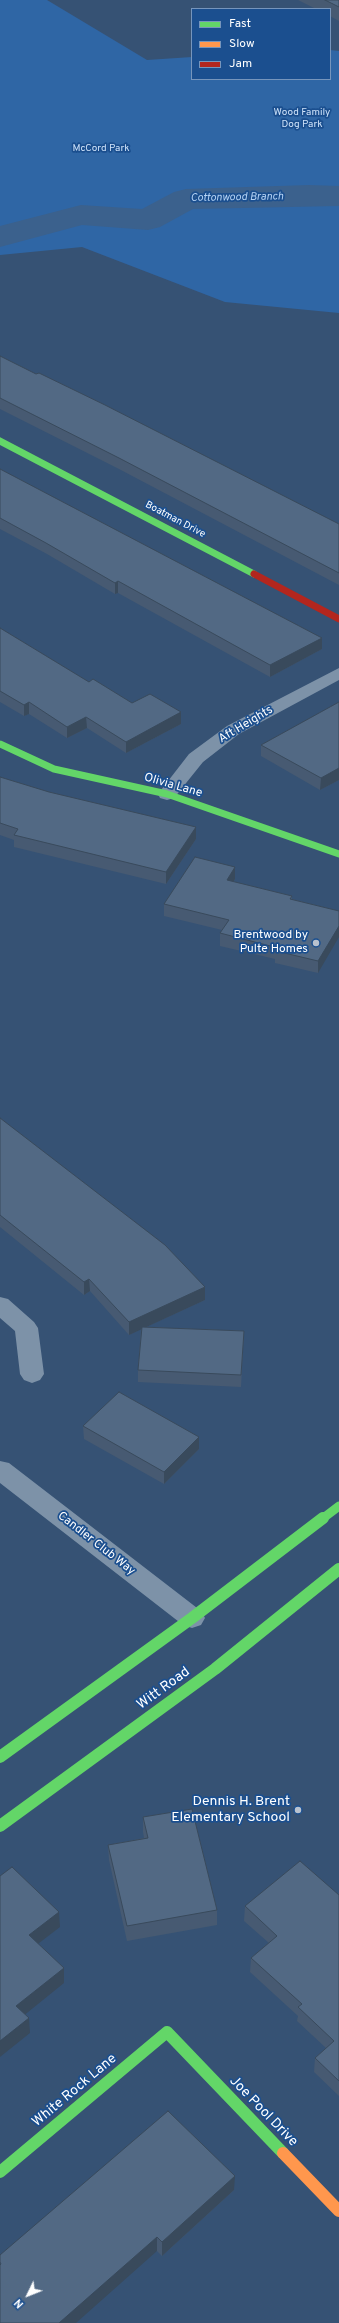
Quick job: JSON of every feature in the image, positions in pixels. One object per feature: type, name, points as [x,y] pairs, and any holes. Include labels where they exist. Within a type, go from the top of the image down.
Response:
[{"type":"street","name":"Boatman Drive","points":[[0,441],[339,619]]},
{"type":"street","name":"Aft Heights","points":[[167,794],[196,758],[233,730],[339,673]]},
{"type":"street","name":"Olivia Lane","points":[[0,744],[54,769],[167,794],[339,854]]},
{"type":"street","points":[[0,1305],[26,1328],[32,1374]]},
{"type":"street","name":"Candler Club Way","points":[[0,1470],[192,1618]]},
{"type":"street","points":[[0,1757],[192,1618],[339,1506]]},
{"type":"street","name":"Witt Road","points":[[0,1826],[215,1669],[339,1569]]},
{"type":"street","name":"White Rock Lane","points":[[0,2172],[167,2032]]},
{"type":"street","name":"Joe Pool Drive","points":[[167,2032],[339,2211]]},
{"type":"green space","name":"McCord Park","points":[[0,0],[47,0],[147,60],[191,57],[191,80],[331,80],[331,50],[339,51],[339,313],[225,302],[82,247],[0,255]]},
{"type":"building","points":[[325,0],[339,0],[339,7]]},
{"type":"building","points":[[0,356],[105,405],[339,524],[339,573],[119,458],[0,398]]},
{"type":"building","points":[[0,469],[322,638],[270,665],[118,581],[115,583],[0,518]]},
{"type":"building","points":[[0,628],[89,682],[93,679],[132,703],[150,694],[181,712],[126,742],[86,717],[67,727],[29,702],[24,705],[0,691]]},
{"type":"building","points":[[339,702],[339,768],[321,778],[261,745]]},
{"type":"building","points":[[0,777],[49,792],[196,827],[166,872],[14,835],[18,829],[0,823]]},
{"type":"building","points":[[195,857],[235,867],[227,880],[292,896],[290,899],[339,911],[339,926],[318,961],[276,951],[278,948],[220,933],[229,920],[164,904]]},
{"type":"building","points":[[0,1118],[165,1245],[205,1287],[129,1322],[89,1279],[84,1282],[0,1215]]},
{"type":"building","points":[[142,1327],[244,1331],[241,1375],[138,1370]]},
{"type":"building","points":[[119,1392],[199,1437],[164,1472],[83,1426]]},
{"type":"building","points":[[192,1809],[217,1910],[127,1926],[108,1845],[148,1838],[143,1817]]},
{"type":"building","points":[[300,1861],[339,1895],[339,2081],[315,2058],[334,2041],[298,2007],[302,2004],[251,1958],[277,1936],[245,1906]]},
{"type":"building","points":[[12,1867],[59,1912],[29,1935],[64,1968],[16,2006],[29,2018],[0,2041],[0,1876]]},
{"type":"building","points":[[168,2111],[235,2176],[162,2242],[157,2237],[59,2323],[0,2323],[0,2255]]},
{"type":"waterway","name":"Cottonwood Branch","points":[[0,237],[81,215],[148,220],[186,199],[309,195],[339,196]]},
{"type":"traffic: fast","points":[[0,441],[254,574]]},
{"type":"traffic: fast","points":[[0,744],[54,769],[167,794],[339,854]]},
{"type":"traffic: fast","points":[[0,1757],[192,1618],[339,1506]]},
{"type":"traffic: fast","points":[[0,1826],[215,1669],[339,1569]]},
{"type":"traffic: fast","points":[[0,2172],[167,2032],[283,2153]]},
{"type":"traffic: slow","points":[[283,2153],[339,2211]]},
{"type":"traffic: jam","points":[[254,574],[339,619]]},
{"type":"place","name":"Brentwood by Pulte Homes","points":[[316,943]]},
{"type":"place","name":"Dennis H. Brent Elementary School","points":[[298,1810]]},
{"type":"park label","name":"Wood Family Dog Park","points":[[302,118]]}]
